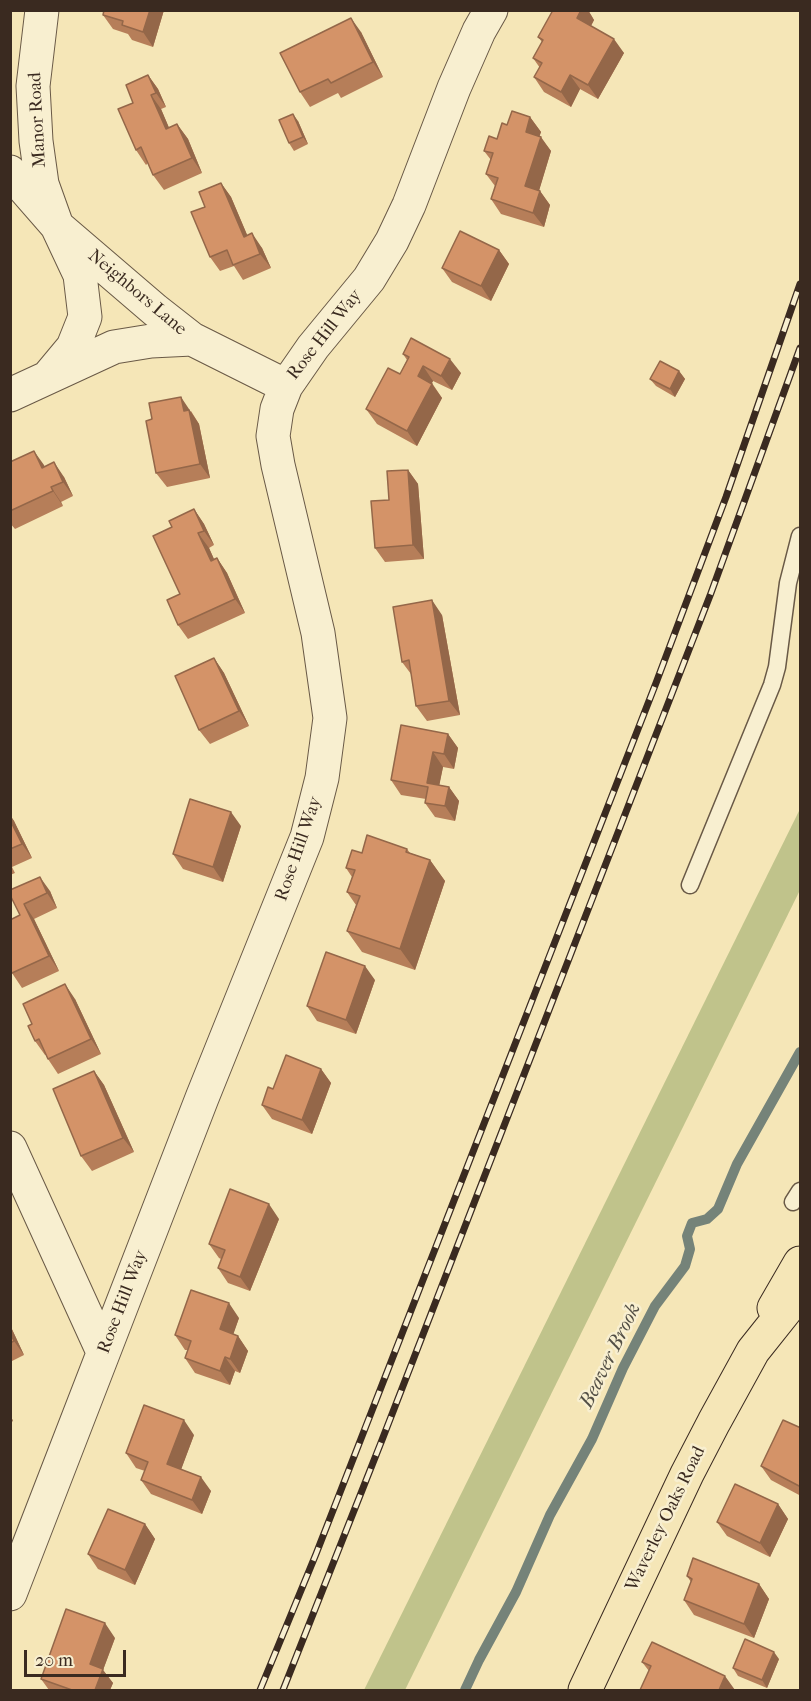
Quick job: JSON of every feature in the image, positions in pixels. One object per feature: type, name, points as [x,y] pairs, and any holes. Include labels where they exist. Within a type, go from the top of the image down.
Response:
[{"type":"main road","name":"Waverley Oaks Road","points":[[585,1690],[687,1474],[777,1302],[801,1263]]},
{"type":"main road","name":"Waverley Oaks Road","points":[[753,1351],[801,1292]]},
{"type":"street","name":"Manor Road","points":[[42,10],[24,43],[33,86],[36,141],[42,184],[57,226]]},
{"type":"street","name":"Rose Hill Way","points":[[10,1594],[307,837],[322,778],[330,718],[318,633],[273,436],[277,408],[286,386],[313,347],[369,279],[392,241],[409,205],[458,78],[491,10]]},
{"type":"street","name":"Neighbors Lane","points":[[10,172],[57,226],[192,339],[286,386]]},
{"type":"street","points":[[48,377],[73,347],[85,317],[81,275],[57,226]]},
{"type":"street","points":[[10,395],[114,347],[151,341],[192,339]]},
{"type":"street","points":[[10,1148],[103,1353]]},
{"type":"lane","points":[[690,885],[772,685],[777,667],[788,583],[801,536]]},
{"type":"green space","points":[[800,809],[800,890],[405,1690],[364,1690]]},
{"type":"building","points":[[104,10],[150,10],[143,32],[122,25],[123,21],[103,15]]},
{"type":"building","points":[[553,10],[581,10],[577,18],[614,39],[588,85],[570,75],[561,92],[534,77],[542,63],[533,58],[543,40],[538,37]]},
{"type":"building","points":[[351,18],[373,62],[331,83],[328,79],[300,92],[280,53]]},
{"type":"building","points":[[148,75],[156,93],[151,95],[166,129],[177,124],[192,158],[153,175],[141,147],[136,150],[118,109],[133,103],[126,85]]},
{"type":"building","points":[[512,111],[530,117],[526,132],[541,137],[525,186],[540,191],[533,213],[491,199],[498,178],[486,174],[493,153],[484,151],[489,136],[497,139],[502,123],[507,125]]},
{"type":"building","points":[[293,114],[303,137],[289,143],[279,120]]},
{"type":"building","points":[[221,183],[244,237],[252,233],[260,254],[233,265],[227,250],[210,257],[191,212],[205,207],[199,192]]},
{"type":"building","points":[[460,231],[499,250],[481,286],[442,268]]},
{"type":"building","points":[[411,338],[450,359],[441,376],[423,366],[418,376],[432,384],[407,431],[366,409],[388,368],[400,374],[409,357],[403,354]]},
{"type":"building","points":[[660,361],[679,371],[670,389],[650,379]]},
{"type":"building","points":[[181,397],[184,411],[189,410],[200,464],[156,473],[146,421],[152,419],[149,403]]},
{"type":"building","points":[[34,451],[42,468],[54,462],[63,482],[51,487],[53,491],[10,511],[10,462]]},
{"type":"building","points":[[408,470],[413,545],[375,548],[371,501],[389,500],[387,471]]},
{"type":"building","points":[[194,509],[204,531],[198,533],[211,561],[217,558],[235,599],[178,625],[167,600],[180,594],[153,536],[172,527],[169,521]]},
{"type":"building","points":[[432,600],[449,701],[416,706],[409,660],[402,662],[393,607]]},
{"type":"building","points":[[214,658],[239,711],[199,730],[175,676]]},
{"type":"building","points":[[401,725],[448,734],[444,754],[433,752],[427,783],[449,787],[445,806],[425,803],[428,787],[391,780]]},
{"type":"building","points":[[190,799],[231,812],[213,867],[173,854]]},
{"type":"building","points":[[10,820],[22,844],[10,849]]},
{"type":"building","points":[[367,835],[430,860],[400,949],[347,931],[360,896],[347,892],[355,870],[346,868],[352,850],[362,853]]},
{"type":"building","points":[[40,877],[47,893],[24,904],[49,956],[12,973],[10,970],[10,920],[20,915],[10,895],[10,890]]},
{"type":"building","points":[[326,952],[365,966],[346,1020],[307,1006]]},
{"type":"building","points":[[65,984],[91,1039],[48,1059],[39,1039],[35,1041],[28,1026],[32,1024],[23,1004]]},
{"type":"building","points":[[286,1055],[321,1069],[302,1120],[262,1105],[268,1087],[273,1089]]},
{"type":"building","points":[[94,1071],[123,1138],[81,1156],[53,1089]]},
{"type":"building","points":[[230,1189],[269,1204],[240,1277],[218,1268],[225,1250],[209,1244]]},
{"type":"building","points":[[191,1290],[229,1303],[220,1329],[238,1336],[230,1359],[225,1357],[220,1371],[185,1358],[191,1341],[175,1335]]},
{"type":"building","points":[[144,1405],[184,1420],[167,1464],[201,1477],[192,1500],[141,1480],[148,1462],[126,1453]]},
{"type":"building","points":[[783,1420],[801,1428],[801,1487],[761,1466]]},
{"type":"building","points":[[735,1484],[778,1504],[760,1543],[717,1522]]},
{"type":"building","points":[[108,1509],[145,1524],[125,1570],[88,1554]]},
{"type":"building","points":[[693,1558],[759,1584],[744,1624],[684,1600],[692,1579],[687,1576]]},
{"type":"building","points":[[66,1609],[105,1623],[90,1664],[103,1669],[95,1690],[72,1690],[41,1679]]},
{"type":"building","points":[[745,1639],[774,1652],[762,1680],[733,1668]]},
{"type":"building","points":[[652,1642],[725,1676],[719,1690],[640,1690],[651,1666],[642,1662]]},
{"type":"waterway","name":"Beaver Brook","points":[[465,1690],[516,1592],[550,1515],[592,1439],[623,1368],[655,1306],[685,1266],[690,1249],[687,1236],[692,1223],[707,1219],[718,1209],[737,1164],[800,1052]]},
{"type":"railway","points":[[260,1690],[316,1554],[656,683],[726,497],[800,284]]},
{"type":"railway","points":[[283,1690],[711,593],[800,348]]}]
